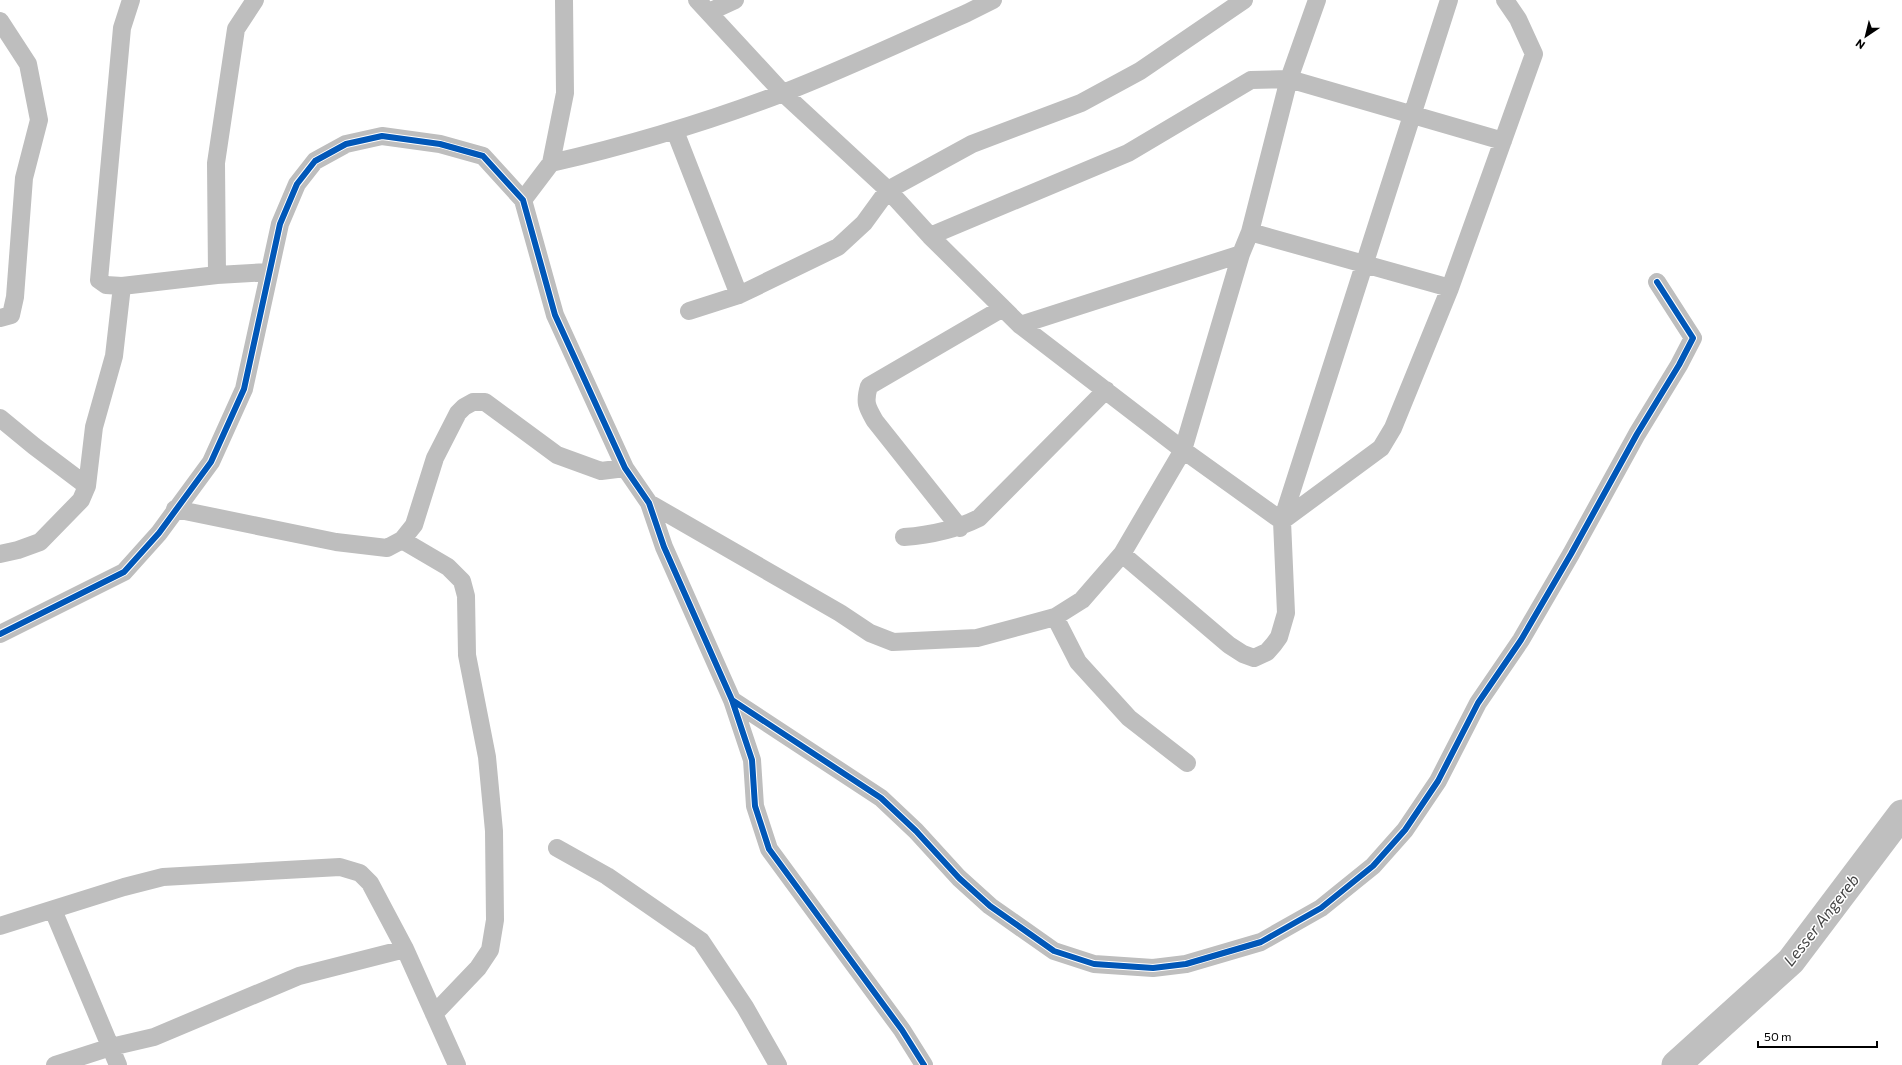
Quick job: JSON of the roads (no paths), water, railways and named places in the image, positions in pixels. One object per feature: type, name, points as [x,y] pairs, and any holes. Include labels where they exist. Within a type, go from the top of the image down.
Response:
[{"type":"street","points":[[131,0],[122,28],[99,280],[106,286],[122,286],[217,275],[269,272]]},
{"type":"street","points":[[217,275],[216,163],[236,29],[255,0]]},
{"type":"street","points":[[523,200],[551,163],[565,92],[564,0]]},
{"type":"street","points":[[703,6],[735,0]]},
{"type":"street","points":[[551,163],[623,146],[675,131],[783,93],[993,0]]},
{"type":"street","points":[[689,311],[739,295],[838,247],[864,223],[888,190],[972,144],[1081,102],[1114,85],[1140,71],[1224,6],[1244,0]]},
{"type":"street","points":[[649,503],[840,613],[870,633],[893,642],[977,638],[1055,617],[1082,600],[1122,554],[1182,450],[1241,254],[1250,232],[1289,79],[1317,0]]},
{"type":"street","points":[[1122,554],[1229,645],[1244,654],[1254,658],[1267,652],[1279,637],[1286,613],[1282,521],[1449,0]]},
{"type":"street","points":[[1282,521],[1381,448],[1393,428],[1450,288],[1534,54],[1518,19],[1505,0]]},
{"type":"street","points":[[703,6],[783,93],[888,190],[930,236],[1020,325],[1182,450],[1282,521]]},
{"type":"street","points":[[0,21],[28,64],[39,120],[24,178],[15,297],[11,315],[0,318]]},
{"type":"street","points":[[930,236],[1128,153],[1251,80],[1289,79],[1503,141]]},
{"type":"street","points":[[675,131],[739,295]]},
{"type":"street","points":[[0,634],[124,572],[159,533],[175,509],[211,462],[244,389],[280,224],[297,184],[315,161],[346,144],[382,136],[440,144],[483,156],[523,200],[555,315],[625,468],[649,503],[664,546],[732,700],[752,760],[754,806],[769,849],[902,1030],[924,1065]]},
{"type":"street","points":[[1250,232],[1450,288]]},
{"type":"street","points":[[1020,325],[1241,254]]},
{"type":"street","points":[[732,700],[881,798],[916,831],[959,878],[990,906],[1054,951],[1094,964],[1153,968],[1186,964],[1261,942],[1322,908],[1373,866],[1405,830],[1438,781],[1478,703],[1522,640],[1637,434],[1679,366],[1693,338],[1657,282]]},
{"type":"street","points":[[0,554],[18,550],[40,542],[81,500],[87,486],[94,427],[114,356],[122,286]]},
{"type":"street","points":[[960,528],[875,421],[867,408],[865,399],[869,386],[1003,308]]},
{"type":"street","points":[[904,537],[922,536],[960,528],[979,518],[1106,390]]},
{"type":"street","points":[[175,509],[350,544],[387,548],[402,540],[414,525],[435,458],[458,413],[464,407],[473,402],[485,402],[557,455],[602,470],[625,468]]},
{"type":"street","points":[[0,418],[87,486]]},
{"type":"street","points":[[402,540],[448,567],[462,581],[466,596],[467,655],[487,757],[494,831],[495,920],[490,950],[478,968],[434,1014]]},
{"type":"street","points":[[1055,617],[1078,662],[1129,718],[1187,763]]},
{"type":"street","points":[[557,848],[607,876],[701,941],[745,1007],[778,1065]]},
{"type":"street","points":[[0,926],[124,887],[163,877],[340,868],[360,873],[370,883],[405,949],[434,1014],[453,1064]]},
{"type":"street","points":[[52,910],[118,1065]]},
{"type":"street","points":[[55,1065],[111,1047],[154,1038],[299,976],[405,949]]},
{"type":"waterway","name":"Lesser Angereb","points":[[1676,1065],[1791,961],[1902,814]]}]
